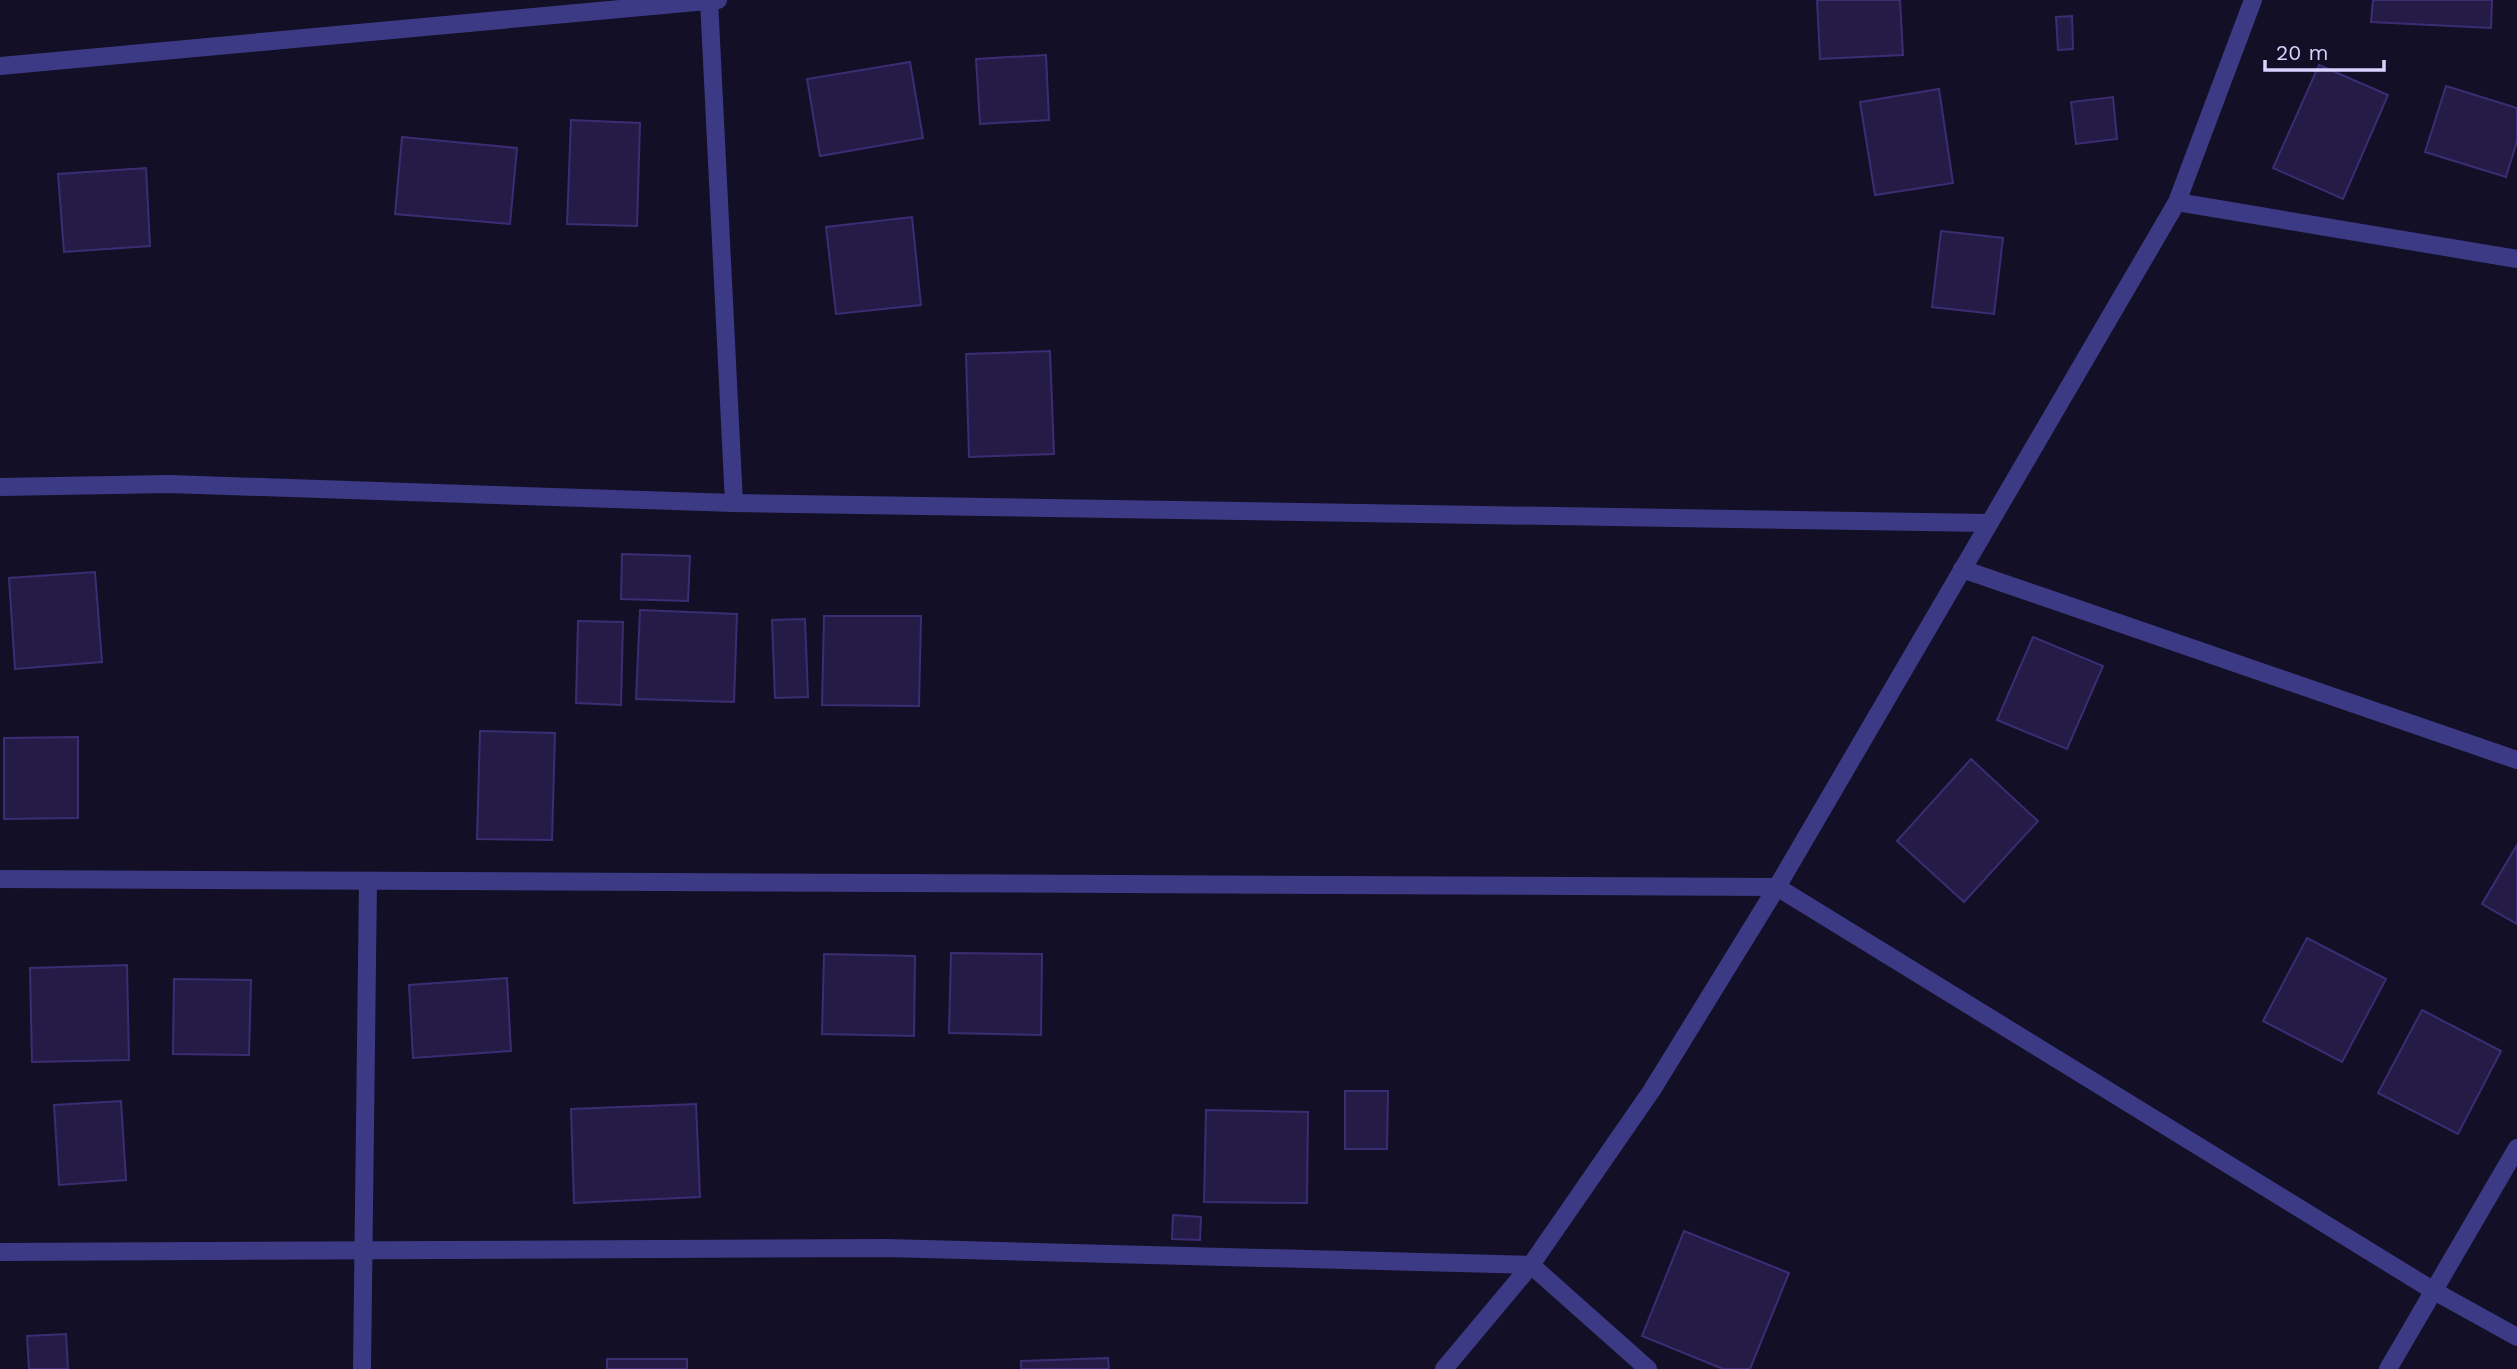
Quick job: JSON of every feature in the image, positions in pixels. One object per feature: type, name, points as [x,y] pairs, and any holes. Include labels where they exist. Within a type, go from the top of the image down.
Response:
[{"type":"street","points":[[1444,1369],[1531,1265],[1652,1090],[1777,887],[2177,202],[2253,0]]},
{"type":"street","points":[[0,66],[713,1],[734,503]]},
{"type":"street","points":[[2177,202],[2517,259]]},
{"type":"street","points":[[0,487],[170,484],[734,503],[1988,523]]},
{"type":"street","points":[[1962,569],[2517,760]]},
{"type":"street","points":[[0,879],[1777,887],[2434,1291],[2517,1337]]},
{"type":"street","points":[[362,1369],[368,881]]},
{"type":"street","points":[[2388,1369],[2517,1148]]},
{"type":"street","points":[[0,1252],[887,1248],[1531,1265],[1648,1369]]},
{"type":"building","points":[[1817,0],[1900,0],[1903,55],[1820,59]]},
{"type":"building","points":[[2373,0],[2492,0],[2491,28],[2371,22]]},
{"type":"building","points":[[2072,16],[2073,49],[2058,50],[2056,17]]},
{"type":"building","points":[[1046,55],[1049,120],[980,124],[976,59]]},
{"type":"building","points":[[910,62],[923,138],[820,156],[807,79]]},
{"type":"building","points":[[2319,65],[2388,95],[2343,199],[2273,168]]},
{"type":"building","points":[[2446,86],[2517,108],[2517,141],[2506,177],[2425,152]]},
{"type":"building","points":[[1939,89],[1953,183],[1875,195],[1860,102]]},
{"type":"building","points":[[2113,97],[2117,139],[2076,144],[2071,102]]},
{"type":"building","points":[[571,120],[640,123],[637,226],[567,224]]},
{"type":"building","points":[[402,137],[517,148],[510,224],[395,214]]},
{"type":"building","points":[[146,168],[150,246],[64,252],[58,174]]},
{"type":"building","points":[[912,217],[921,305],[836,314],[826,227]]},
{"type":"building","points":[[1941,231],[2003,238],[1994,314],[1932,307]]},
{"type":"building","points":[[1050,351],[1054,454],[969,457],[966,354]]},
{"type":"building","points":[[622,554],[690,556],[688,601],[621,599]]},
{"type":"building","points":[[95,572],[102,662],[15,669],[9,578]]},
{"type":"building","points":[[640,610],[737,614],[734,702],[636,699]]},
{"type":"building","points":[[824,616],[921,616],[919,706],[822,705]]},
{"type":"building","points":[[805,619],[808,697],[775,698],[772,620]]},
{"type":"building","points":[[578,621],[623,622],[621,705],[576,703]]},
{"type":"building","points":[[2033,637],[2103,666],[2067,749],[1997,720]]},
{"type":"building","points":[[480,731],[555,733],[552,840],[477,839]]},
{"type":"building","points":[[78,737],[78,818],[4,819],[4,738]]},
{"type":"building","points":[[1971,759],[2038,821],[1964,902],[1897,841]]},
{"type":"building","points":[[2517,845],[2517,924],[2482,904]]},
{"type":"building","points":[[2307,938],[2386,979],[2342,1062],[2263,1021]]},
{"type":"building","points":[[951,953],[1042,954],[1041,1035],[949,1033]]},
{"type":"building","points":[[824,954],[915,956],[914,1036],[822,1034]]},
{"type":"building","points":[[127,965],[129,1060],[32,1062],[30,968]]},
{"type":"building","points":[[507,978],[511,1051],[413,1058],[409,985]]},
{"type":"building","points":[[174,979],[251,980],[249,1055],[173,1054]]},
{"type":"building","points":[[2422,1010],[2501,1051],[2458,1134],[2378,1093]]},
{"type":"building","points":[[1345,1091],[1388,1091],[1387,1149],[1345,1149]]},
{"type":"building","points":[[121,1101],[126,1180],[59,1185],[54,1105]]},
{"type":"building","points":[[696,1104],[700,1197],[574,1203],[571,1109]]},
{"type":"building","points":[[1206,1110],[1308,1112],[1307,1203],[1204,1202]]},
{"type":"building","points":[[1173,1215],[1201,1217],[1200,1240],[1172,1239]]},
{"type":"building","points":[[1684,1231],[1789,1273],[1750,1369],[1723,1369],[1642,1336]]},
{"type":"building","points":[[66,1334],[68,1369],[29,1369],[27,1336]]},
{"type":"building","points":[[1108,1358],[1109,1369],[1021,1369],[1021,1361]]},
{"type":"building","points":[[607,1359],[687,1359],[687,1369],[607,1369]]}]
